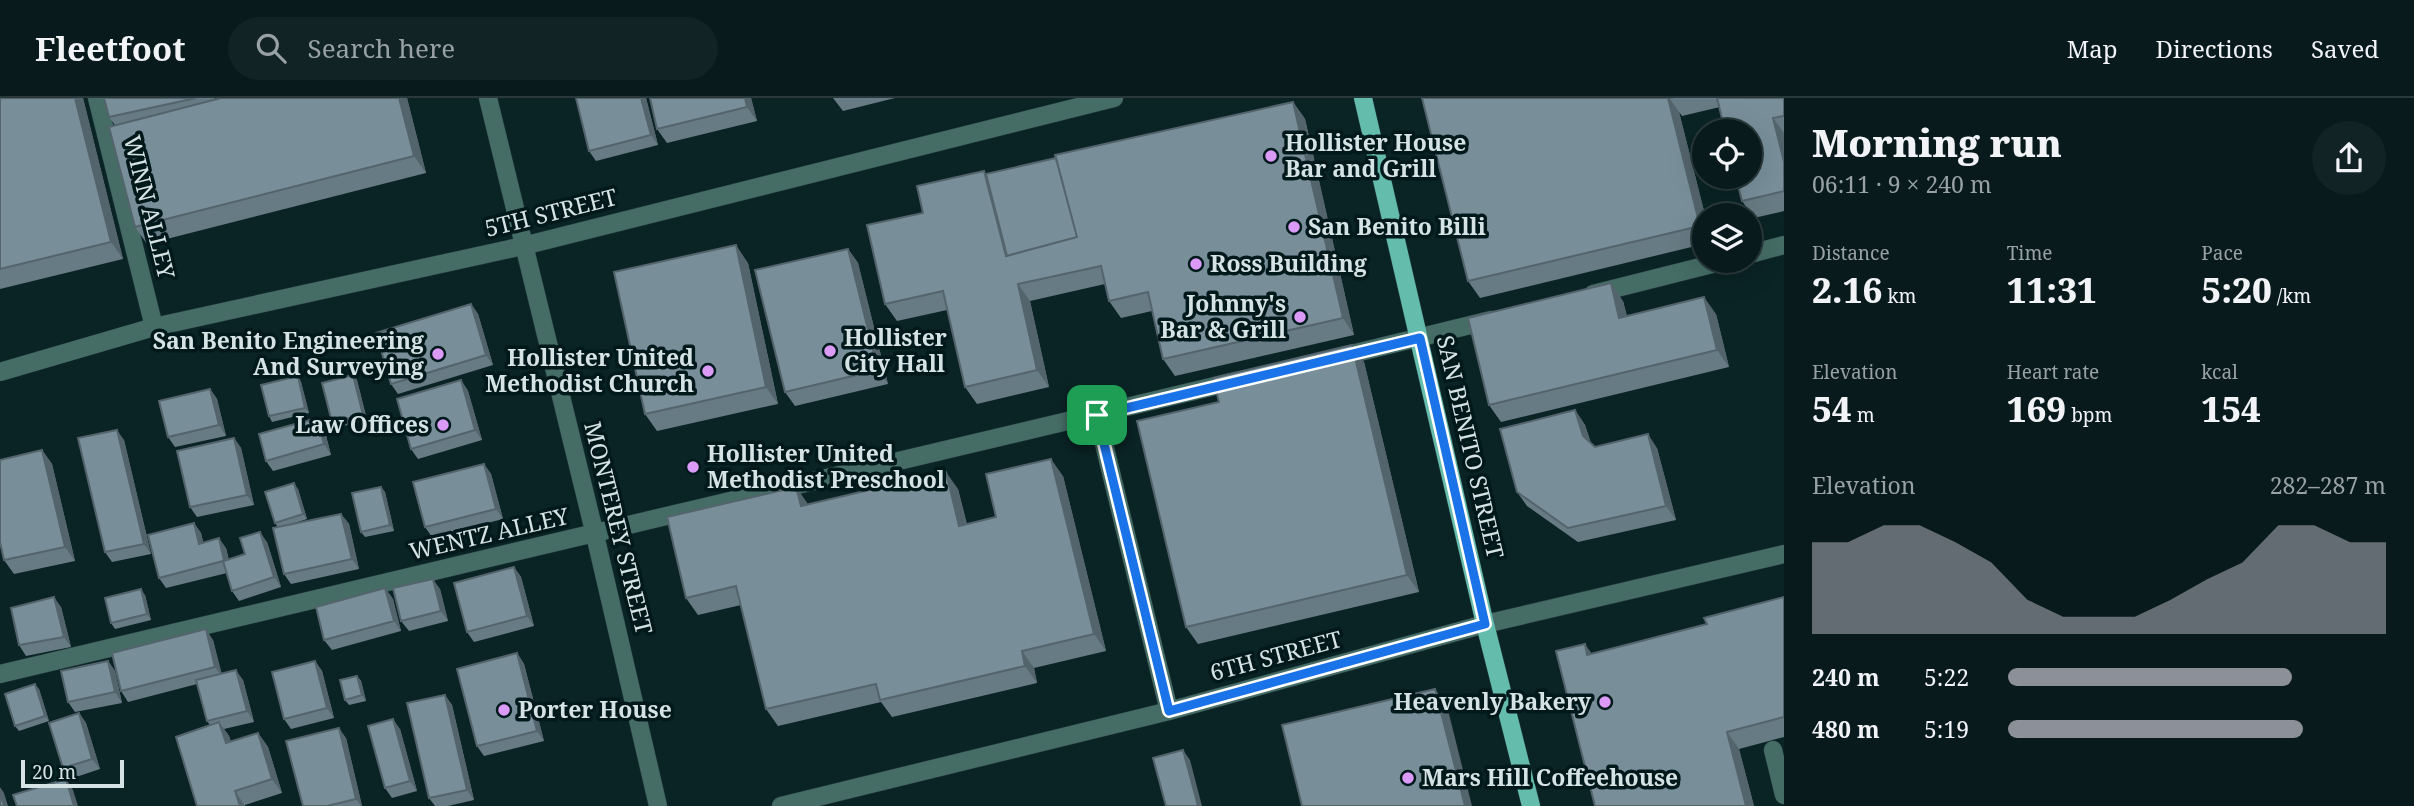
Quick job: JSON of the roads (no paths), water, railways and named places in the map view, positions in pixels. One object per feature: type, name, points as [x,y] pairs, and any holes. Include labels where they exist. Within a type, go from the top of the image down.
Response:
[{"type":"main road","name":"SAN BENITO STREET","points":[[1363,98],[1485,624],[1531,806]]},
{"type":"street","name":"WINN ALLEY","points":[[97,98],[154,327]]},
{"type":"street","name":"MONTEREY STREET","points":[[488,98],[659,806]]},
{"type":"street","name":"5TH STREET","points":[[0,372],[154,327],[523,246],[1114,98]]},
{"type":"street","points":[[1762,251],[1784,245]]},
{"type":"street","points":[[1579,298],[1692,269]]},
{"type":"street","points":[[1321,361],[1513,314]]},
{"type":"street","name":"WENTZ ALLEY","points":[[0,674],[1255,377]]},
{"type":"street","points":[[1097,415],[1169,711]]},
{"type":"street","name":"6TH STREET","points":[[781,806],[1169,711],[1485,624],[1784,554]]},
{"type":"street","points":[[1773,750],[1784,795]]},
{"type":"place","name":"Hollister House Bar and Grill","points":[[1271,156]]},
{"type":"place","name":"San Benito Billi","points":[[1294,227]]},
{"type":"place","name":"Ross Building","points":[[1196,264]]},
{"type":"place","name":"Johnny's Bar & Grill","points":[[1300,317]]},
{"type":"place","name":"Hollister City Hall","points":[[830,351]]},
{"type":"place","name":"San Benito Engineering And Surveying","points":[[438,354]]},
{"type":"place","name":"Hollister United Methodist Church","points":[[708,371]]},
{"type":"place","name":"Law Offices","points":[[443,425]]},
{"type":"place","name":"Hollister United Methodist Preschool","points":[[693,467]]},
{"type":"place","name":"Heavenly Bakery","points":[[1605,702]]},
{"type":"place","name":"Porter House","points":[[504,710]]},
{"type":"place","name":"Mars Hill Coffeehouse","points":[[1408,778]]}]
